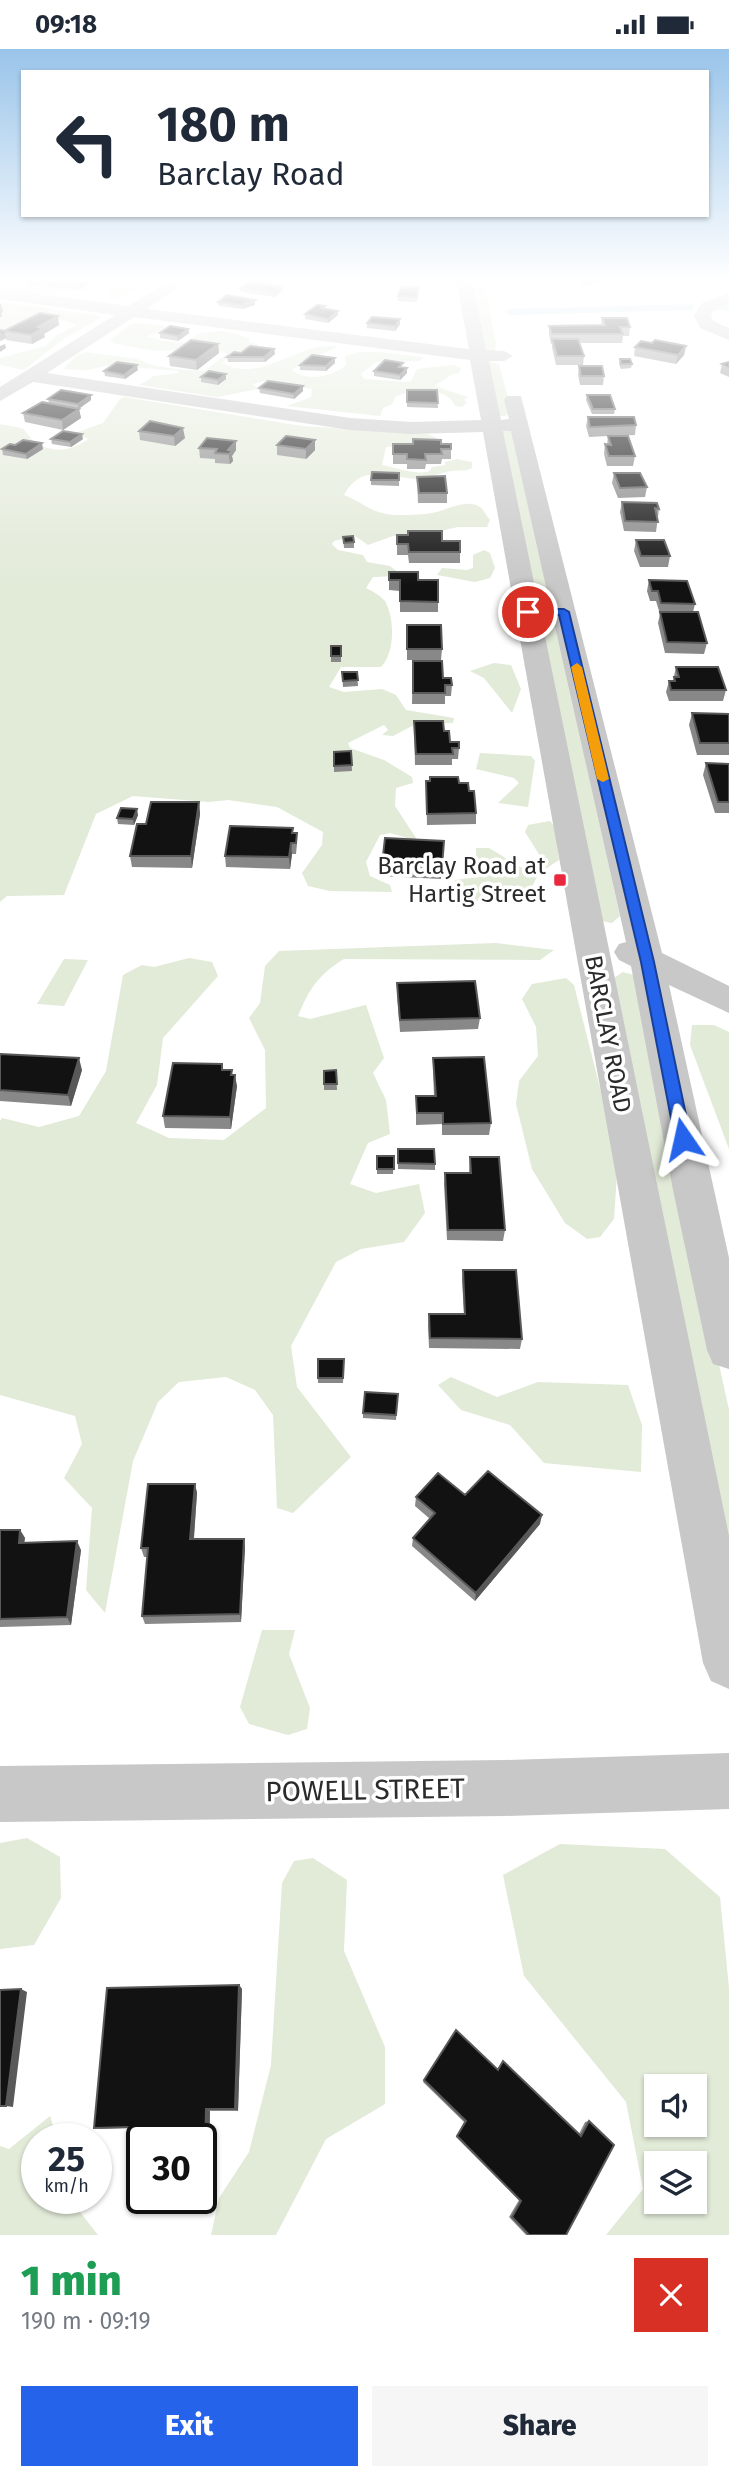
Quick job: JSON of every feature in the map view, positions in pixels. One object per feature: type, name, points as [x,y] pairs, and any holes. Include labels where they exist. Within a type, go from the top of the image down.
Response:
[{"type":"street","points":[[0,395],[22,381]]},
{"type":"street","points":[[63,381],[350,424],[412,428],[519,425]]},
{"type":"street","name":"BARCLAY ROAD","points":[[484,381],[729,1663]]},
{"type":"street","points":[[511,381],[648,962],[693,1190],[729,1350]]},
{"type":"street","points":[[528,612],[564,612]]},
{"type":"street","points":[[587,925],[648,962],[729,1001]]},
{"type":"street","name":"POWELL STREET","points":[[0,1794],[504,1789],[729,1780]]},
{"type":"green space","points":[[146,381],[263,381],[253,384],[258,389],[217,397],[139,385]]},
{"type":"green space","points":[[263,381],[442,381],[434,386],[468,397],[462,407],[455,406],[445,395],[437,392],[411,392],[396,396],[392,404],[383,408],[380,416],[287,406],[311,397],[312,389]]},
{"type":"green space","points":[[491,381],[503,381],[511,410],[506,416],[498,416]]},
{"type":"green space","points":[[124,397],[302,426],[427,434],[437,438],[427,444],[386,447],[382,465],[410,471],[428,472],[432,467],[457,459],[472,462],[472,468],[422,479],[368,475],[359,478],[344,495],[373,510],[394,515],[427,514],[463,504],[475,505],[481,508],[490,520],[487,527],[458,527],[431,533],[393,536],[368,545],[355,536],[334,541],[332,544],[338,550],[363,555],[367,562],[390,566],[399,573],[396,576],[373,577],[366,588],[385,601],[391,617],[391,645],[386,661],[381,667],[341,667],[329,687],[344,692],[382,689],[396,695],[406,710],[454,718],[453,723],[416,724],[393,736],[382,735],[388,730],[384,725],[348,743],[350,748],[384,760],[412,777],[413,783],[396,788],[395,806],[418,841],[390,833],[380,835],[366,862],[370,876],[390,885],[392,892],[330,891],[308,886],[302,873],[322,845],[323,832],[277,807],[228,800],[209,802],[133,796],[96,814],[64,895],[7,896],[0,902],[0,424],[23,429],[33,441],[42,446],[69,448],[88,439],[75,433],[103,423]]},
{"type":"green space","points":[[501,430],[513,431],[550,603],[536,604]]},
{"type":"green space","points":[[484,550],[490,553],[495,568],[490,578],[475,582],[437,575],[442,568],[473,568],[473,555]]},
{"type":"green space","points":[[540,620],[551,621],[556,626],[620,916],[612,923],[602,921]]},
{"type":"green space","points":[[494,663],[511,665],[521,689],[512,713],[484,678],[470,671]]},
{"type":"green space","points":[[480,753],[531,756],[535,761],[528,807],[498,803],[519,783],[514,778],[476,769]]},
{"type":"green space","points":[[550,821],[555,827],[559,860],[539,873],[542,859],[525,832],[528,825]]},
{"type":"green space","points":[[476,848],[489,848],[537,877],[528,892],[521,896],[489,901],[467,900],[450,895],[455,880],[477,877]]},
{"type":"green space","points":[[496,943],[554,950],[540,960],[344,959],[321,977],[306,998],[298,1016],[310,1019],[366,1005],[384,1058],[373,1073],[386,1100],[390,1134],[368,1143],[350,1184],[376,1193],[419,1184],[425,1213],[404,1242],[361,1249],[336,1262],[291,1346],[297,1387],[351,1457],[293,1513],[277,1508],[273,1415],[255,1390],[226,1377],[179,1382],[158,1402],[133,1461],[105,1613],[86,1590],[92,1508],[64,1478],[82,1444],[75,1416],[0,1395],[0,1121],[2,1118],[39,1127],[79,1116],[106,1071],[123,975],[142,965],[154,967],[189,958],[212,962],[218,976],[163,1038],[157,1085],[136,1123],[169,1138],[224,1140],[266,1108],[265,1050],[249,1018],[260,1003],[265,966],[279,951]]},
{"type":"green space","points":[[64,959],[88,960],[64,1006],[37,1004]]},
{"type":"green space","points":[[623,972],[634,975],[729,1410],[729,1584],[612,979]]},
{"type":"green space","points":[[566,978],[574,985],[618,1159],[614,1219],[600,1237],[587,1239],[565,1223],[532,1169],[516,1104],[519,1081],[538,1056],[536,1027],[522,999],[532,984]]},
{"type":"green space","points":[[692,1025],[714,1025],[729,1032],[729,1149],[690,1045]]},
{"type":"green space","points":[[451,1377],[497,1397],[538,1382],[628,1385],[642,1425],[641,1472],[544,1463],[510,1425],[461,1410],[438,1385]]},
{"type":"green space","points":[[262,1630],[295,1630],[289,1654],[310,1708],[307,1729],[288,1735],[249,1724],[240,1707]]},
{"type":"green space","points":[[27,1838],[60,1857],[61,1898],[34,1945],[0,1949],[0,1843]]},
{"type":"green space","points":[[560,1844],[665,1849],[720,1897],[729,1988],[729,2235],[606,2235],[643,2189],[626,2102],[524,1976],[503,1875]]},
{"type":"green space","points":[[313,1858],[347,1880],[344,1951],[385,2047],[385,2104],[326,2139],[276,2235],[211,2235],[219,2198],[249,2152],[271,2065],[282,1883],[294,1861]]},
{"type":"green space","points":[[50,2116],[52,2123],[41,2123]]},
{"type":"green space","points":[[21,2139],[21,2214],[82,2214],[98,2235],[0,2235],[0,2146],[9,2149]]},
{"type":"building","points":[[268,381],[303,386],[294,394],[259,388]]},
{"type":"building","points":[[61,390],[91,395],[78,404],[48,399]]},
{"type":"building","points":[[407,390],[437,390],[438,403],[407,402]]},
{"type":"building","points":[[587,395],[610,395],[615,409],[593,409]]},
{"type":"building","points":[[42,402],[79,409],[62,420],[23,413]]},
{"type":"building","points":[[588,417],[634,417],[636,425],[590,427]]},
{"type":"building","points":[[150,421],[183,428],[174,436],[139,431]]},
{"type":"building","points":[[63,431],[82,434],[70,442],[51,439]]},
{"type":"building","points":[[286,436],[315,440],[306,449],[277,445]]},
{"type":"building","points":[[608,436],[628,436],[635,456],[609,456],[605,444],[611,445]]},
{"type":"building","points":[[207,438],[236,441],[228,450],[232,451],[229,454],[215,453],[217,449],[199,448]]},
{"type":"building","points":[[413,439],[441,440],[441,444],[451,444],[451,449],[441,449],[442,454],[425,454],[426,460],[407,459],[407,454],[393,454],[393,444],[413,444]]},
{"type":"building","points":[[23,440],[42,443],[26,454],[2,449],[10,444],[15,445]]},
{"type":"building","points":[[372,472],[399,473],[399,480],[371,480]]},
{"type":"building","points":[[614,473],[640,473],[647,487],[620,488]]},
{"type":"building","points":[[445,476],[447,493],[419,493],[417,477]]},
{"type":"building","points":[[622,502],[657,503],[659,509],[655,508],[658,522],[625,521]]},
{"type":"building","points":[[408,531],[442,531],[442,541],[460,541],[460,552],[409,552],[408,544],[397,544],[397,535],[408,535]]},
{"type":"building","points":[[353,536],[354,542],[344,543],[343,537]]},
{"type":"building","points":[[636,540],[664,540],[670,556],[641,556]]},
{"type":"building","points":[[389,572],[418,572],[418,580],[438,580],[438,602],[400,601],[400,580],[389,580]]},
{"type":"building","points":[[649,580],[687,581],[695,604],[661,603],[658,591],[652,591]]},
{"type":"building","points":[[660,612],[698,612],[707,643],[667,642]]},
{"type":"building","points":[[407,625],[441,625],[442,649],[407,649]]},
{"type":"building","points":[[331,646],[341,646],[341,656],[331,656]]},
{"type":"building","points":[[413,661],[442,661],[443,678],[451,678],[452,685],[445,685],[445,693],[413,693]]},
{"type":"building","points":[[676,667],[718,667],[726,690],[671,690],[669,681],[675,681],[674,677],[679,677]]},
{"type":"building","points":[[342,672],[357,672],[358,680],[343,681]]},
{"type":"building","points":[[692,713],[729,714],[729,743],[700,743]]},
{"type":"building","points":[[414,721],[443,721],[444,731],[449,731],[450,742],[459,742],[459,748],[452,748],[453,754],[416,754]]},
{"type":"building","points":[[351,751],[352,765],[334,766],[334,752]]},
{"type":"building","points":[[706,763],[729,764],[729,802],[718,802]]},
{"type":"building","points":[[430,777],[458,777],[459,783],[468,783],[469,791],[474,791],[476,813],[427,814],[426,781],[430,781]]},
{"type":"building","points":[[151,802],[199,802],[191,856],[130,856],[137,824],[146,824]]},
{"type":"building","points":[[121,808],[137,809],[133,819],[117,818]]},
{"type":"building","points":[[230,826],[293,828],[292,833],[297,833],[296,843],[291,843],[289,857],[225,856]]},
{"type":"building","points":[[385,838],[444,841],[442,867],[382,864]]},
{"type":"building","points":[[475,981],[480,1018],[400,1020],[397,983]]},
{"type":"building","points":[[0,1054],[79,1058],[68,1095],[0,1090]]},
{"type":"building","points":[[484,1057],[491,1123],[443,1124],[443,1113],[417,1113],[416,1096],[436,1096],[433,1058]]},
{"type":"building","points":[[173,1063],[222,1064],[222,1070],[232,1070],[231,1075],[235,1075],[230,1117],[163,1116]]},
{"type":"building","points":[[336,1070],[337,1084],[324,1084],[324,1071]]},
{"type":"building","points":[[398,1149],[434,1149],[435,1164],[398,1163]]},
{"type":"building","points":[[377,1156],[394,1156],[394,1169],[377,1169]]},
{"type":"building","points":[[470,1157],[499,1157],[505,1230],[448,1230],[445,1173],[471,1173]]},
{"type":"building","points":[[463,1270],[516,1270],[522,1339],[430,1338],[429,1314],[465,1314]]},
{"type":"building","points":[[318,1359],[344,1359],[343,1378],[318,1378]]},
{"type":"building","points":[[365,1392],[398,1394],[396,1415],[363,1413]]},
{"type":"building","points":[[488,1471],[542,1515],[476,1593],[413,1538],[435,1513],[416,1497],[438,1473],[465,1495]]},
{"type":"building","points":[[148,1484],[195,1484],[190,1539],[244,1539],[240,1614],[142,1616],[148,1548],[141,1548]]},
{"type":"building","points":[[0,1530],[20,1530],[19,1543],[77,1541],[67,1617],[0,1619]]},
{"type":"building","points":[[239,1985],[235,2109],[206,2109],[206,2123],[126,2123],[126,2127],[112,2128],[112,2123],[94,2123],[107,1988]]},
{"type":"building","points":[[21,1989],[6,2106],[0,2106],[0,1990]]},
{"type":"building","points":[[456,2030],[498,2070],[503,2061],[581,2136],[589,2121],[614,2145],[566,2235],[529,2235],[512,2217],[521,2201],[457,2136],[466,2121],[424,2080]]},
{"type":"slow traffic","points":[[577,667],[603,779]]},
{"type":"place","name":"Barclay Road at Hartig Street","points":[[560,880]]},
{"type":"route","points":[[528,612],[564,612],[648,962],[683,1139]]}]
